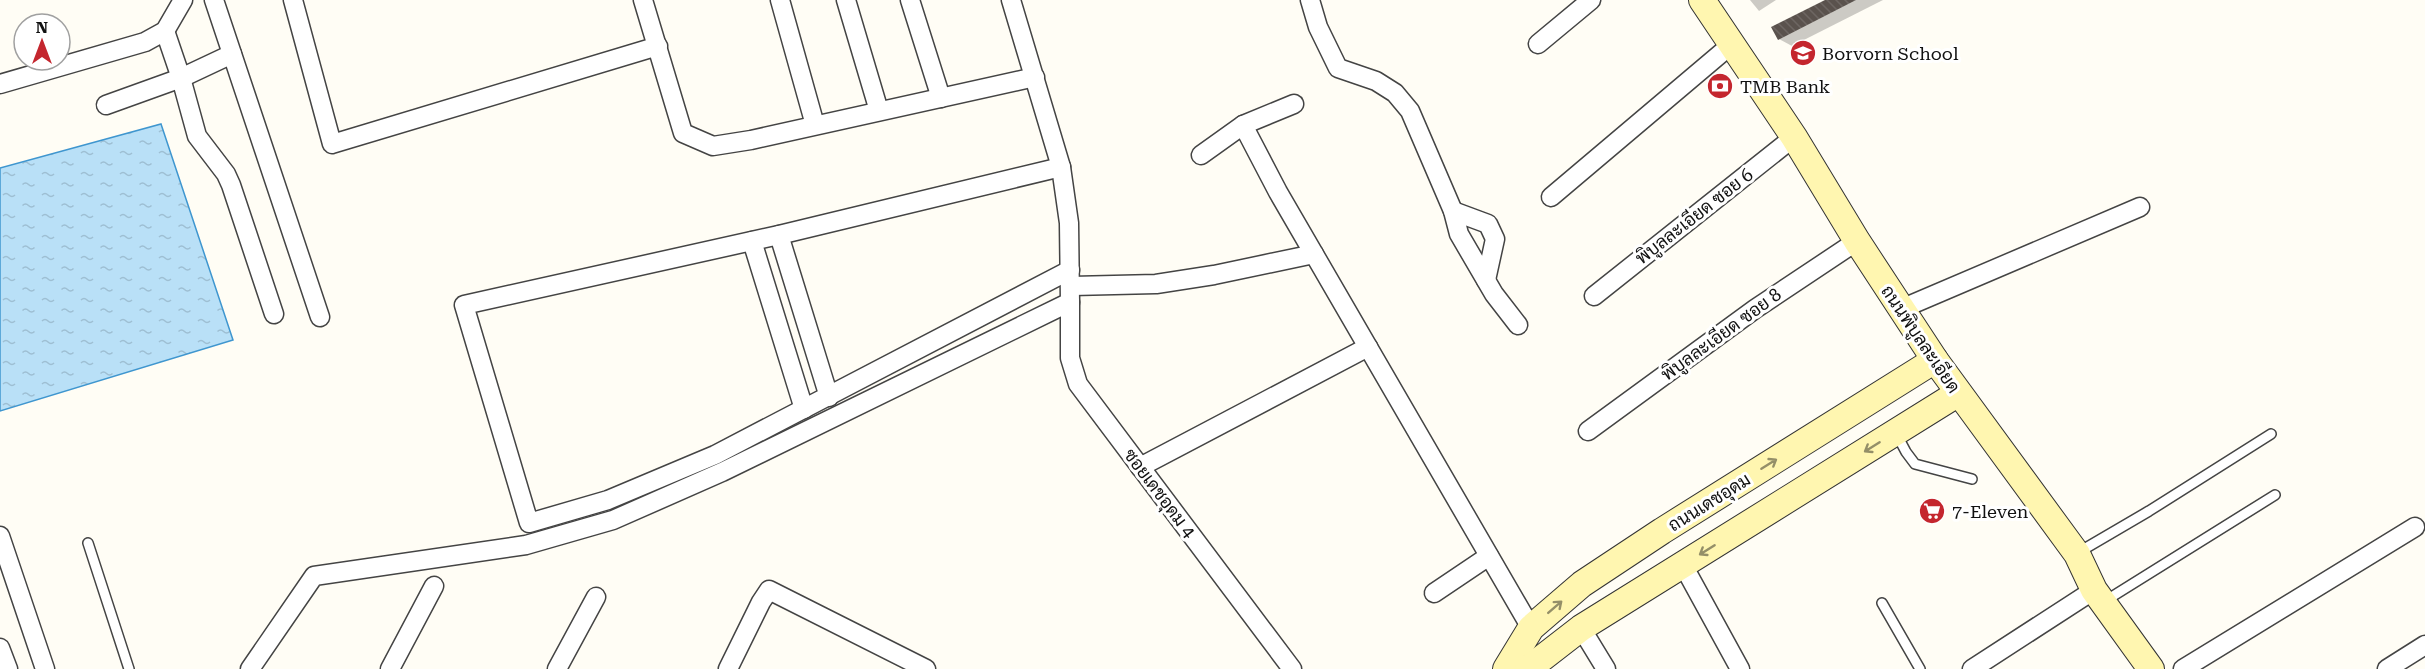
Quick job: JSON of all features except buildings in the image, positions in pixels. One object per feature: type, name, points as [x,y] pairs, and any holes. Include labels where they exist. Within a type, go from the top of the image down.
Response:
[{"type":"main road","name":"ถนนพิบูลละเอียด","points":[[1702,0],[1794,137],[1857,241],[1957,393],[2077,554],[2098,596],[2151,669]]},
{"type":"main road","name":"ถนนเดชอุดม","points":[[1506,669],[1531,628],[1582,584],[1662,531],[1935,360]]},
{"type":"main road","points":[[1528,669],[1581,628],[1957,393]]},
{"type":"main road","points":[[1662,531],[1683,565]]},
{"type":"street","points":[[0,84],[145,42],[165,30],[183,0]]},
{"type":"street","points":[[214,0],[320,317]]},
{"type":"street","points":[[293,0],[332,144],[658,46]]},
{"type":"street","points":[[643,0],[682,133],[713,146],[751,140],[1035,76]]},
{"type":"street","points":[[780,0],[815,125]]},
{"type":"street","points":[[846,0],[879,111]]},
{"type":"street","points":[[910,0],[941,98]]},
{"type":"street","name":"ซอยเดชอุดม 4","points":[[1011,0],[1060,166],[1069,223],[1070,358],[1078,384],[1292,669]]},
{"type":"street","points":[[1310,0],[1318,27],[1338,68],[1376,81],[1395,93],[1410,111],[1453,211],[1459,234],[1486,280],[1518,325]]},
{"type":"street","points":[[1538,44],[1591,0]]},
{"type":"street","points":[[165,30],[197,136],[226,174],[231,185],[274,314]]},
{"type":"street","points":[[1551,197],[1732,44]]},
{"type":"street","points":[[106,105],[181,78],[232,54]]},
{"type":"street","points":[[1201,155],[1243,124],[1294,104]]},
{"type":"street","points":[[1243,124],[1278,192],[1531,628]]},
{"type":"street","name":"พิบูลละเอียด ซอย 6","points":[[1594,296],[1794,137]]},
{"type":"street","points":[[1060,166],[779,235],[464,305],[529,523],[608,500],[715,455],[829,397],[1070,286],[1156,284],[1214,275],[1314,254]]},
{"type":"street","points":[[1901,309],[2140,207]]},
{"type":"street","points":[[1453,211],[1488,224],[1495,239],[1486,280]]},
{"type":"street","points":[[779,235],[829,397]]},
{"type":"street","points":[[752,241],[804,409]]},
{"type":"street","name":"พิบูลละเอียด ซอย 8","points":[[1588,431],[1755,309],[1857,241]]},
{"type":"street","points":[[250,669],[314,576],[526,545],[613,520],[722,472],[1070,286]]},
{"type":"street","points":[[1140,467],[1368,347]]},
{"type":"street","points":[[2183,669],[2415,527]]},
{"type":"street","points":[[0,536],[3,556],[45,669]]},
{"type":"street","points":[[1434,593],[1489,556]]},
{"type":"street","points":[[1683,565],[1740,669]]},
{"type":"street","points":[[394,668],[434,585]]},
{"type":"street","points":[[728,669],[769,590],[906,665],[927,669]]},
{"type":"street","points":[[1972,669],[2098,596]]},
{"type":"street","points":[[557,669],[596,597]]},
{"type":"street","points":[[1581,628],[1606,669]]},
{"type":"street","points":[[2387,669],[2425,645]]},
{"type":"street","points":[[0,648],[8,669]]},
{"type":"lane","points":[[1896,432],[1915,464],[1972,479]]},
{"type":"lane","points":[[2077,554],[2150,511],[2271,434]]},
{"type":"lane","points":[[2098,596],[2275,495]]},
{"type":"lane","points":[[88,543],[129,669]]},
{"type":"lane","points":[[1882,603],[1920,669]]},
{"type":"water","points":[[161,124],[233,340],[0,411],[0,168]]},
{"type":"place","name":"Borvorn School","points":[[1803,53]]},
{"type":"place","name":"TMB Bank","points":[[1720,86]]},
{"type":"place","name":"7-Eleven","points":[[1932,511]]}]
